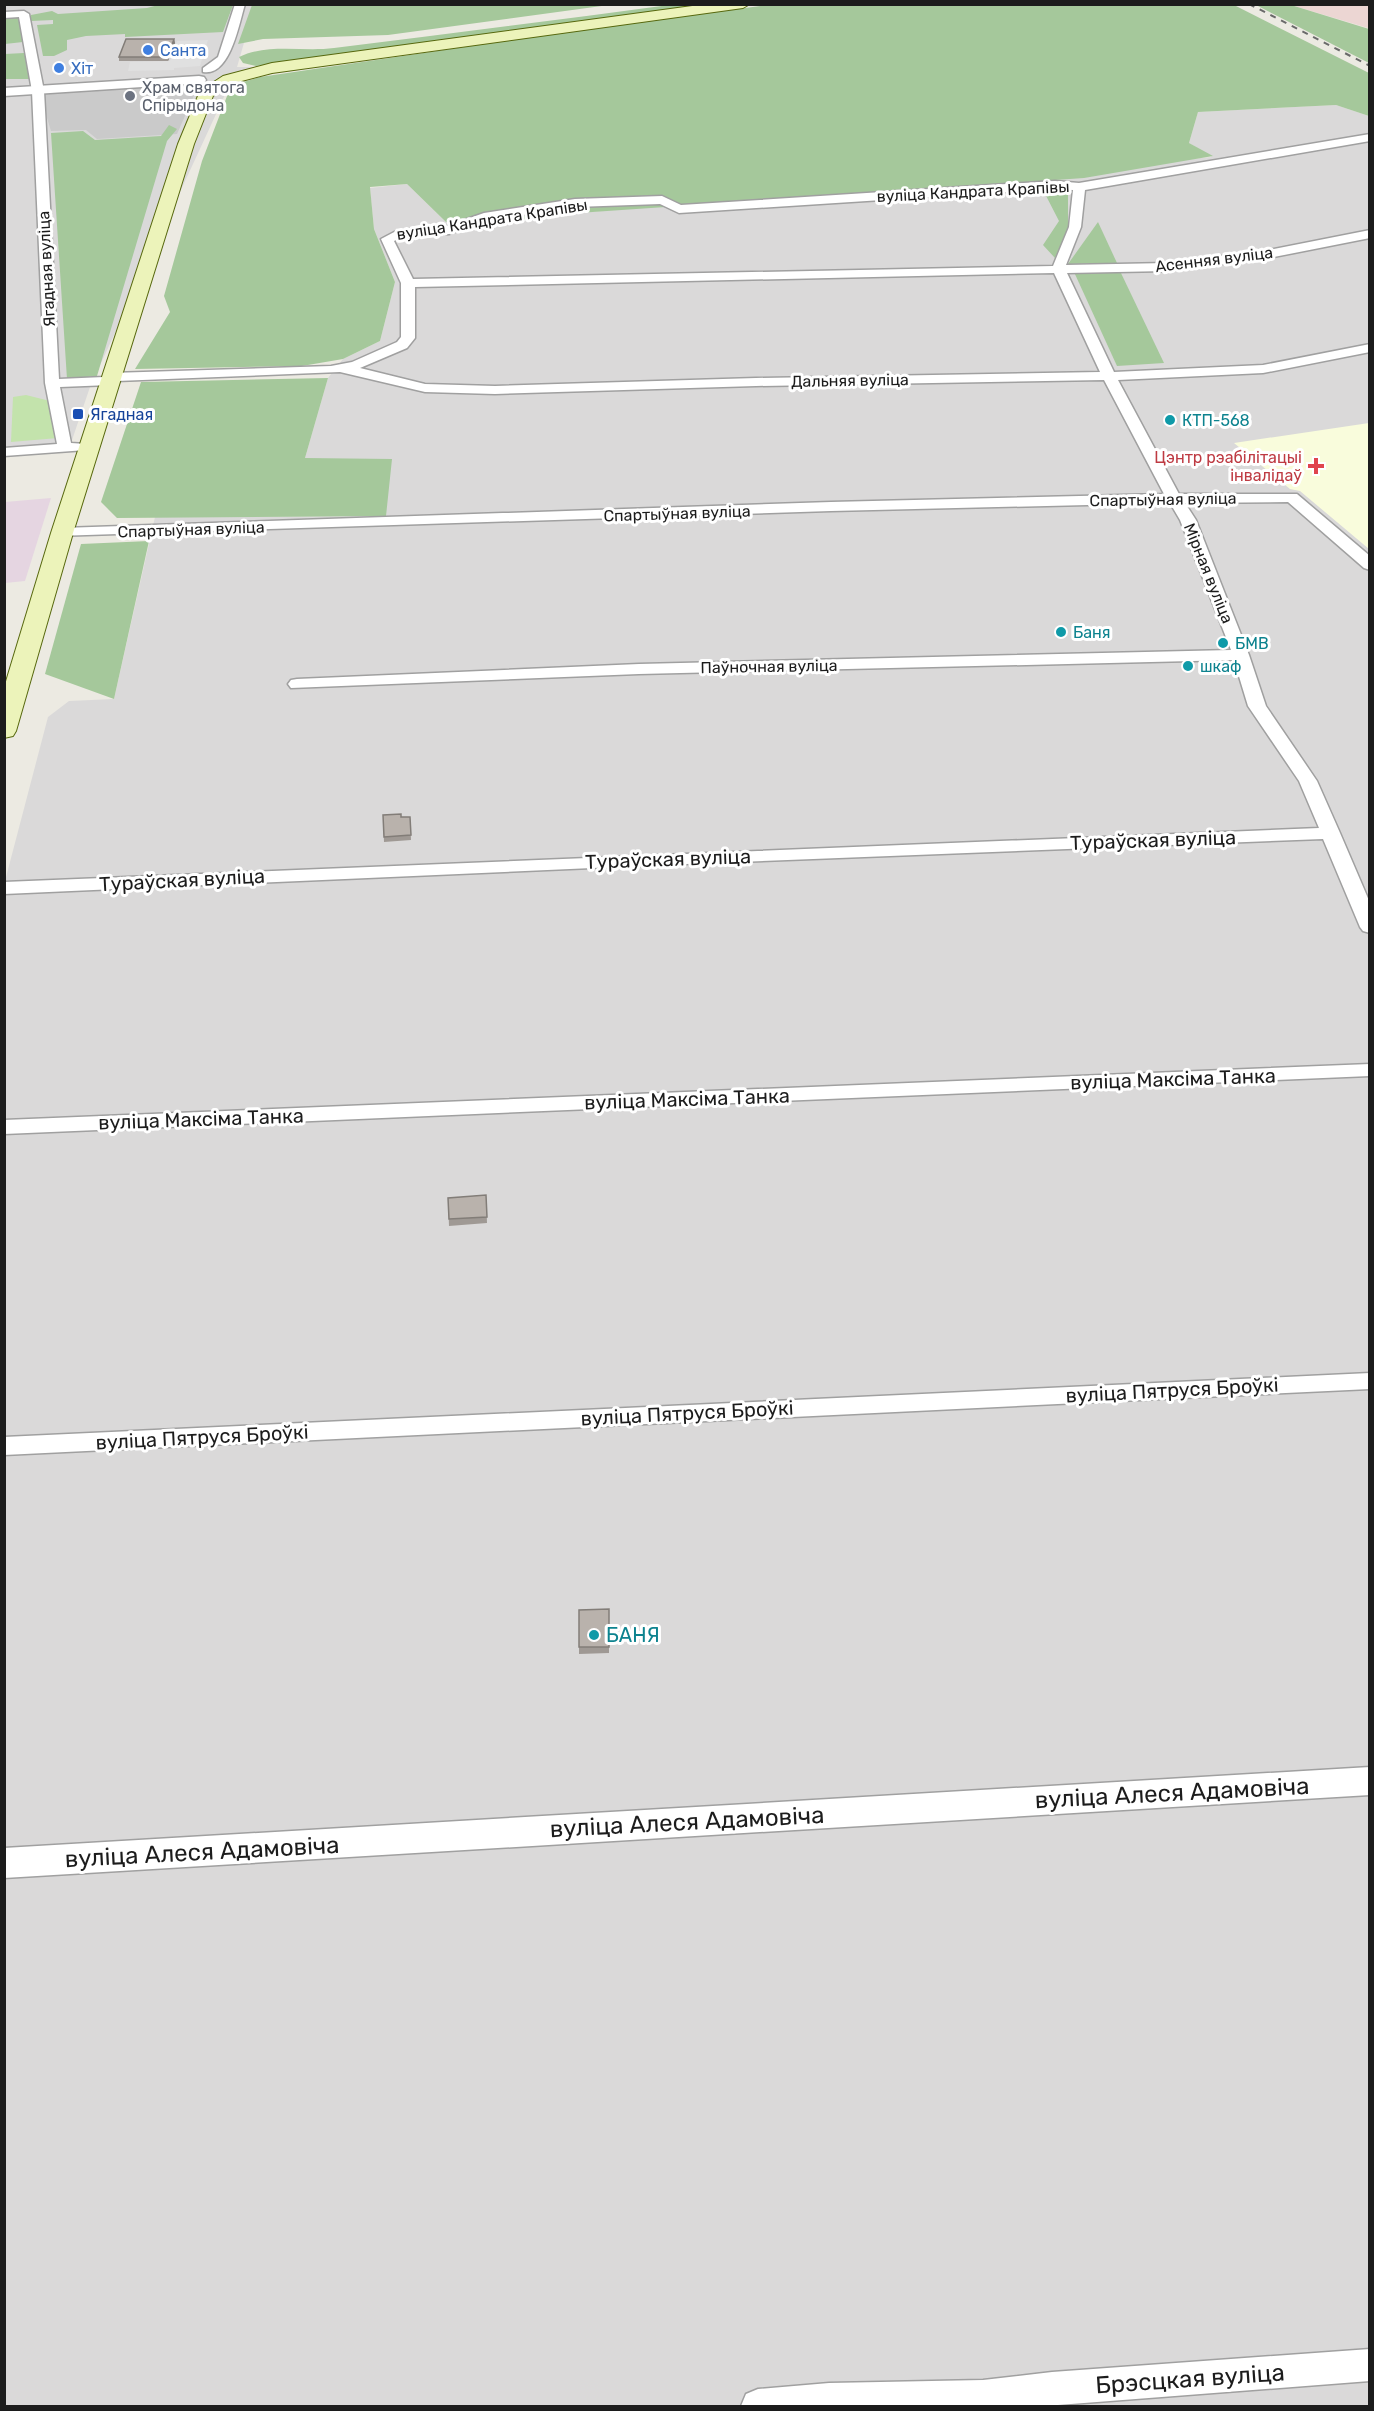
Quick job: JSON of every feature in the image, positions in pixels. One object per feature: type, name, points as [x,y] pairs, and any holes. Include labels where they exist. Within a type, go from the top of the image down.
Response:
[{"type":"main road","points":[[202,81],[228,69],[272,68],[743,4]]},
{"type":"main road","points":[[202,81],[215,86],[228,69]]},
{"type":"main road","points":[[4,731],[62,533],[186,144],[202,81]]},
{"type":"street","points":[[228,69],[240,4]]},
{"type":"street","name":"Ягадная вуліца","points":[[4,15],[24,14],[37,88],[52,383],[65,448]]},
{"type":"street","points":[[104,84],[202,81]]},
{"type":"street","points":[[4,91],[104,84],[202,81]]},
{"type":"street","points":[[52,383],[331,370],[356,365],[402,345],[408,338],[408,283],[1058,268],[1075,227],[1079,187],[1370,137]]},
{"type":"street","name":"вуліца Кандрата Крапівы","points":[[408,283],[387,239],[390,236],[449,230],[484,217],[575,203],[662,200],[679,210],[1055,185],[1079,187]]},
{"type":"street","name":"Асенняя вуліца","points":[[1058,268],[1191,265],[1269,254],[1370,234]]},
{"type":"street","name":"Мірная вуліца","points":[[1058,268],[1109,376],[1188,520],[1241,655],[1257,706],[1308,781],[1370,927]]},
{"type":"street","name":"Дальняя вуліца","points":[[331,370],[365,373],[425,388],[467,391],[768,382],[1109,376],[1263,369],[1290,366],[1370,348]]},
{"type":"street","points":[[4,452],[90,446]]},
{"type":"street","name":"Спартыўная вуліца","points":[[62,533],[1174,498],[1292,497],[1370,565]]},
{"type":"street","name":"Паўночная вуліца","points":[[297,684],[639,669],[1241,655]]},
{"type":"street","name":"Тураўская вуліца","points":[[4,888],[1331,833]]},
{"type":"street","name":"вуліца Максіма Танка","points":[[4,1127],[1370,1070]]},
{"type":"street","name":"вуліца Пятруся Броўкі","points":[[4,1446],[1370,1381]]},
{"type":"street","name":"вуліца Алеся Адамовіча","points":[[4,1863],[1370,1781]]},
{"type":"street","name":"Брэсцкая вуліца","points":[[758,2406],[829,2400],[983,2397],[1370,2365]]},
{"type":"shaded area","points":[[5,5],[255,5],[237,67],[254,67],[258,75],[229,86],[90,387],[71,443],[5,449]]},
{"type":"shaded area","points":[[1291,5],[1369,5],[1369,29],[1368,28]]},
{"type":"shaded area","points":[[208,40],[200,66],[174,68],[174,70],[128,71],[130,62],[170,61],[177,41]]},
{"type":"shaded area","points":[[184,83],[192,85],[196,91],[177,134],[97,139],[86,130],[51,131],[40,95],[44,93]]},
{"type":"shaded area","points":[[1336,105],[1369,116],[1369,2406],[5,2406],[5,881],[48,717],[69,701],[114,699],[155,517],[386,516],[305,458],[328,378],[343,359],[380,341],[395,282],[374,229],[370,188],[407,184],[446,222],[487,224],[578,213],[1212,157],[1189,143],[1198,112]]},
{"type":"shaded area","name":"Цэнтр рэабілітацыі інвалідаў","points":[[1369,423],[1369,549],[1300,491],[1290,489],[1234,443]]},
{"type":"shaded area","points":[[51,498],[25,581],[5,583],[5,502]]},
{"type":"green space","points":[[162,4],[233,5],[223,32],[125,37],[125,34],[86,36],[67,40],[67,50],[54,56],[43,56],[37,25],[53,24],[53,20],[31,21],[31,15],[52,11],[58,14],[147,8]]},
{"type":"green space","points":[[252,4],[609,5],[388,35],[263,39],[238,44]]},
{"type":"green space","points":[[776,4],[1234,5],[1369,73],[1369,116],[1336,105],[1198,112],[1189,143],[1213,156],[1084,178],[578,213],[487,224],[446,222],[407,184],[370,187],[374,229],[395,282],[380,341],[343,359],[302,366],[135,369],[170,312],[164,296],[202,161],[229,91],[240,83],[260,77]]},
{"type":"green space","points":[[669,5],[716,5],[256,66],[243,63],[239,57],[262,50],[334,48]]},
{"type":"green space","points":[[1256,5],[1291,5],[1369,29],[1369,63]]},
{"type":"green space","points":[[20,16],[23,42],[5,44],[5,17]]},
{"type":"green space","points":[[24,53],[32,79],[5,79],[5,54]]},
{"type":"green space","points":[[169,125],[177,129],[167,141],[97,376],[67,379],[51,133],[83,131],[95,140],[161,136]]},
{"type":"green space","points":[[1055,187],[1068,190],[1068,230],[1055,258],[1043,245],[1059,221],[1042,188]]},
{"type":"green space","points":[[1098,222],[1117,263],[1068,264]]},
{"type":"green space","points":[[1120,271],[1164,363],[1117,366],[1074,272]]},
{"type":"green space","points":[[328,378],[305,458],[392,459],[386,516],[117,518],[101,502],[141,382]]},
{"type":"green space","points":[[26,395],[50,401],[58,438],[11,442],[13,397]]},
{"type":"green space","points":[[149,541],[114,699],[45,674],[81,544]]},
{"type":"building","name":"Санта","points":[[126,39],[174,39],[168,57],[119,57]]},
{"type":"building","points":[[401,814],[401,817],[410,817],[411,835],[384,837],[383,815]]},
{"type":"building","points":[[486,1195],[487,1217],[449,1219],[448,1198]]},
{"type":"building","name":"БАНЯ","points":[[609,1609],[609,1647],[579,1647],[579,1610]]},
{"type":"railway","points":[[1249,4],[1370,66]]},
{"type":"place","name":"Санта","points":[[148,50]]},
{"type":"place","name":"Хіт","points":[[59,68]]},
{"type":"place","name":"Храм святога Спірыдона","points":[[130,96]]},
{"type":"place","name":"Ягадная","points":[[78,414]]},
{"type":"place","name":"КТП-568","points":[[1170,420]]},
{"type":"place","name":"Цэнтр рэабілітацыі інвалідаў","points":[[1316,466]]},
{"type":"place","name":"Баня","points":[[1061,632]]},
{"type":"place","name":"БМВ","points":[[1223,643]]},
{"type":"place","name":"шкаф","points":[[1188,666]]},
{"type":"place","name":"БАНЯ","points":[[594,1635]]}]
